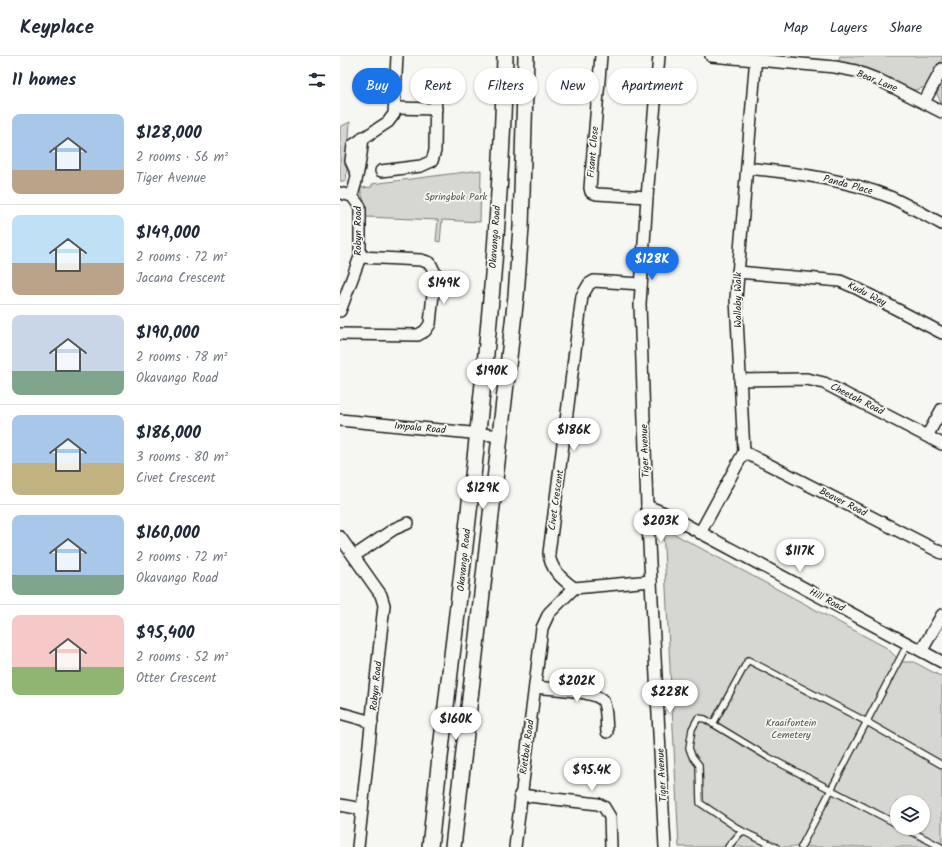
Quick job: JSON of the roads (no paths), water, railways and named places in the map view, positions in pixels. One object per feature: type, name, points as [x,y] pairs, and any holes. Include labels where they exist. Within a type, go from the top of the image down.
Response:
[{"type":"main road","name":"Okavango Road","points":[[430,847],[488,341],[504,118],[506,56]]},
{"type":"main road","points":[[453,847],[516,296],[521,227],[526,56]]},
{"type":"street","points":[[340,193],[353,197],[356,172],[361,165],[363,137],[392,119],[395,108],[397,56]]},
{"type":"street","name":"Fisant Close","points":[[601,56],[590,188],[592,192],[597,194],[647,197]]},
{"type":"street","name":"Tiger Avenue","points":[[659,56],[641,284],[647,506],[665,847]]},
{"type":"street","name":"Bear Lane","points":[[711,56],[756,58],[835,67],[856,71],[879,80],[942,112]]},
{"type":"street","name":"Wallaby Walk","points":[[744,452],[736,299],[756,58]]},
{"type":"street","points":[[924,102],[942,69]]},
{"type":"street","points":[[381,171],[421,166],[432,161],[435,151],[436,104]]},
{"type":"street","points":[[395,108],[436,109]]},
{"type":"street","name":"Panda Place","points":[[747,168],[801,174],[849,185],[890,197],[942,224]]},
{"type":"street","name":"Robyn Road","points":[[340,311],[360,257],[360,207],[353,197]]},
{"type":"street","points":[[340,334],[418,335],[425,331],[430,324],[435,273],[430,263],[421,260],[360,257]]},
{"type":"street","name":"Kudu Way","points":[[738,272],[840,281],[942,333]]},
{"type":"street","name":"Civet Crescent","points":[[574,588],[555,571],[551,565],[549,553],[582,296],[588,284],[594,281],[641,284]]},
{"type":"street","name":"Cheetah Road","points":[[740,380],[807,379],[824,383],[942,444]]},
{"type":"street","points":[[927,436],[942,409]]},
{"type":"street","name":"Impala Road","points":[[340,420],[501,436]]},
{"type":"street","points":[[700,533],[744,452]]},
{"type":"street","name":"Beaver Road","points":[[744,452],[942,553]]},
{"type":"street","name":"Hill Road","points":[[647,506],[922,650],[942,662]]},
{"type":"street","points":[[354,556],[394,529],[408,523]]},
{"type":"street","name":"Robyn Road","points":[[340,537],[381,596],[384,605],[358,847]]},
{"type":"street","points":[[574,588],[651,581]]},
{"type":"street","name":"Rietbok Road","points":[[515,847],[540,636],[544,621],[574,588]]},
{"type":"street","points":[[922,650],[942,614]]},
{"type":"street","points":[[535,687],[588,693],[598,696],[604,703],[607,732]]},
{"type":"street","points":[[340,713],[372,722]]},
{"type":"street","points":[[520,795],[598,804],[604,807],[610,817],[611,847]]},
{"type":"street","points":[[340,806],[362,809]]},
{"type":"lane","points":[[801,847],[908,644]]},
{"type":"lane","points":[[713,724],[748,660],[867,722],[942,764]]},
{"type":"lane","points":[[776,847],[742,830],[700,803],[699,765],[690,751],[692,729],[698,718],[702,718],[768,757],[890,820]]},
{"type":"lane","points":[[728,847],[742,830]]},
{"type":"lane","points":[[918,835],[941,847]]},
{"type":"park label","name":"Springbok Park","points":[[456,197]]},
{"type":"park label","name":"Kraaifontein Cemetery","points":[[791,728]]}]
